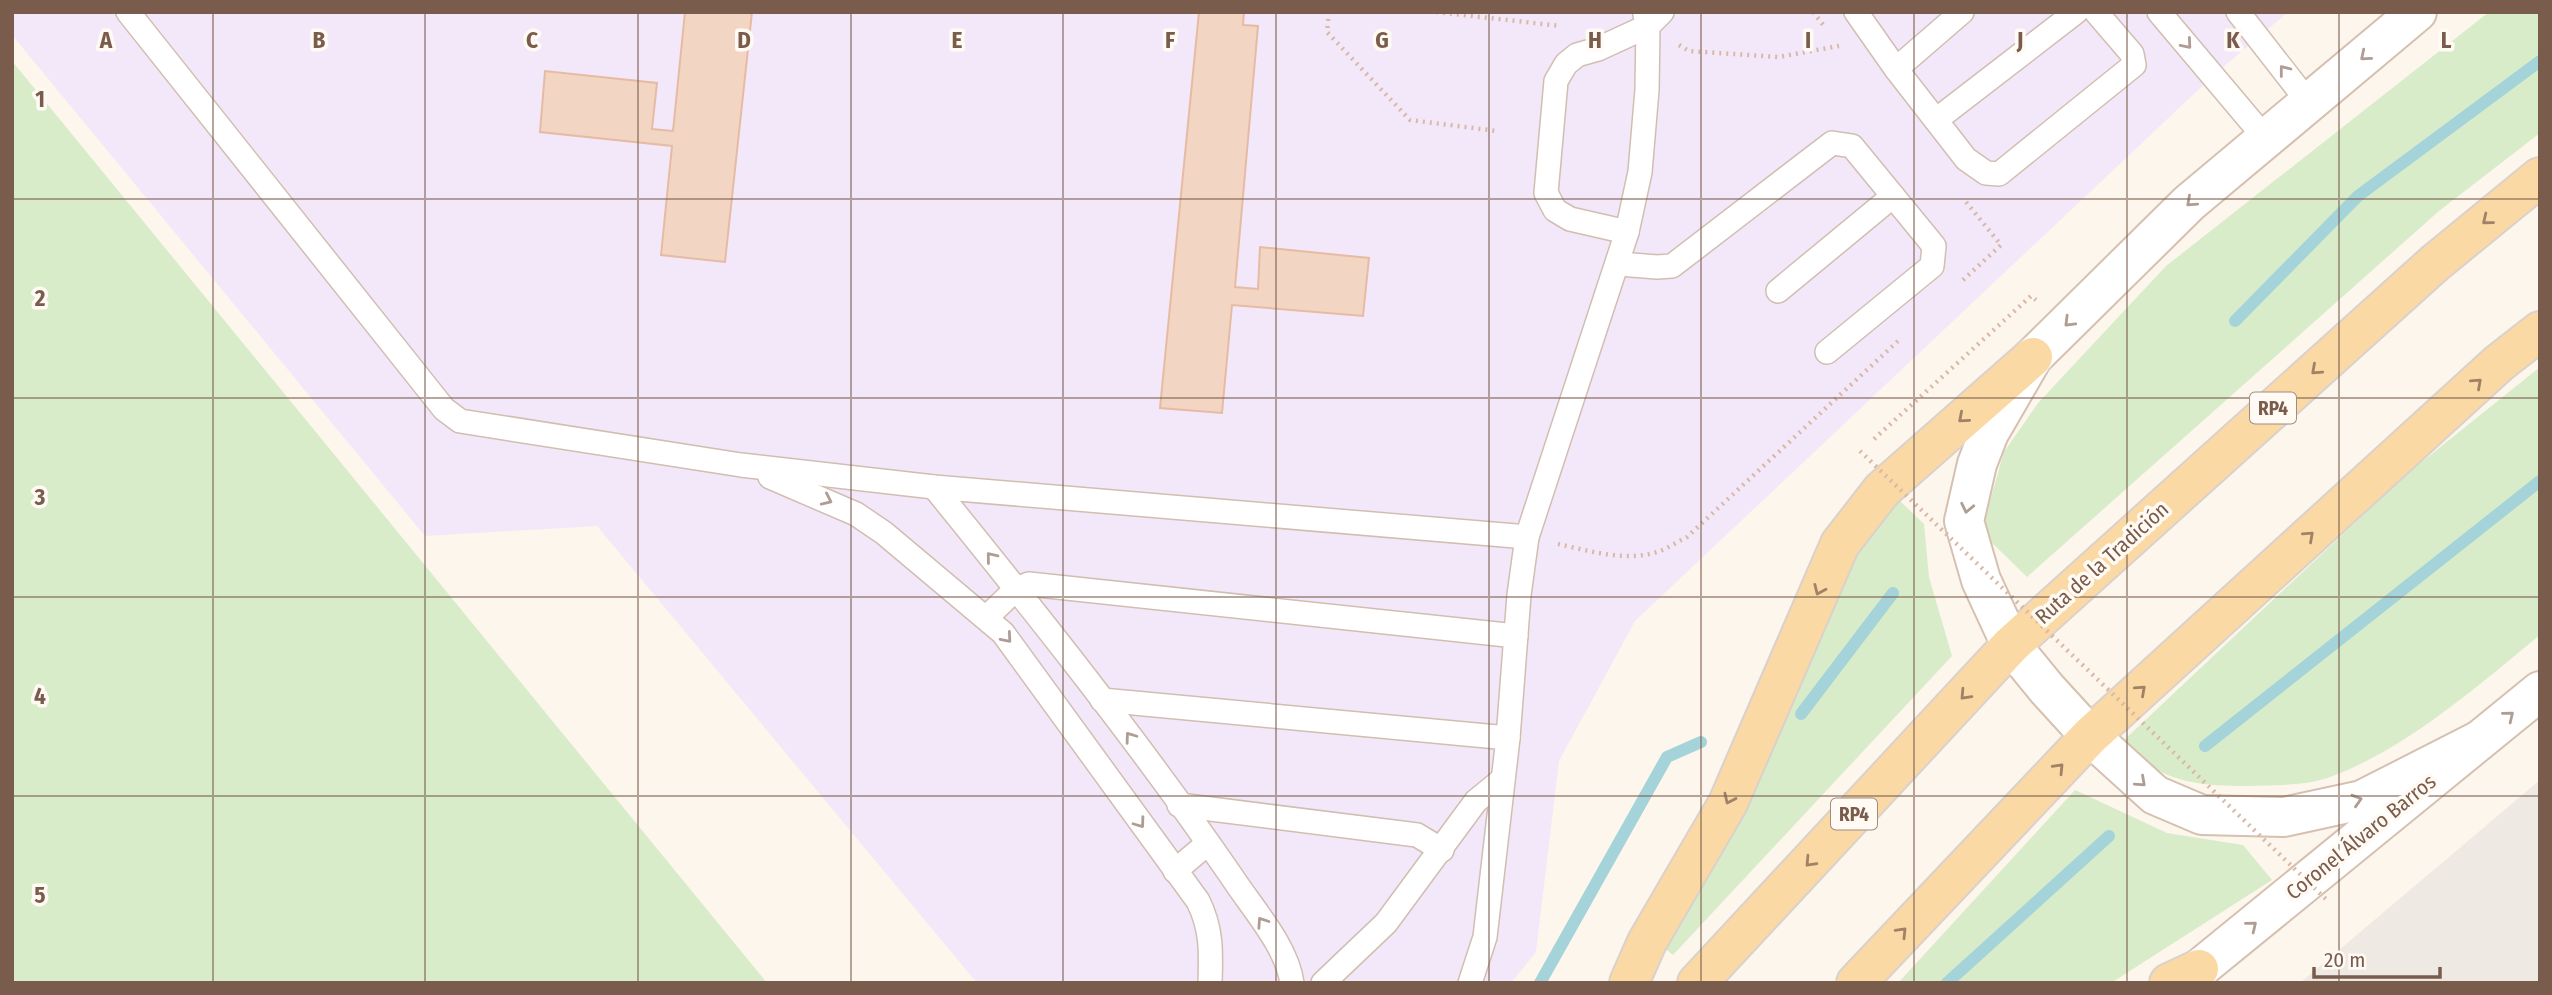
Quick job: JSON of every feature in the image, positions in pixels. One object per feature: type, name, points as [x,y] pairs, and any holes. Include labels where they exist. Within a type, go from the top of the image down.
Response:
[{"type":"main road","points":[[1629,983],[1647,942],[1728,803],[1840,544],[1882,490],[2033,357],[2189,203],[2417,12]]},
{"type":"main road","name":"Ruta de la Tradición","points":[[1697,983],[2011,645],[2435,263],[2540,177]]},
{"type":"main road","points":[[1856,983],[2091,736],[2499,363],[2540,331]]},
{"type":"main road","points":[[2033,357],[1989,433],[1977,464],[1965,521],[1981,580],[2011,645],[2091,736],[2155,795],[2202,815],[2284,817],[2362,800],[2478,741]]},
{"type":"main road","name":"Coronel Álvaro Barros","points":[[2183,978],[2540,691]]},
{"type":"lane","points":[[128,12],[444,409],[460,421],[741,465],[934,487],[1527,537]]},
{"type":"lane","points":[[1856,12],[1896,69],[1966,159],[1986,173],[1999,174],[2134,65],[2132,54],[2095,12]]},
{"type":"lane","points":[[1896,69],[1962,12]]},
{"type":"lane","points":[[1936,120],[2076,12]]},
{"type":"lane","points":[[2159,12],[2266,139]]},
{"type":"lane","points":[[2238,12],[2309,103]]},
{"type":"lane","points":[[1470,983],[1485,937],[1527,537],[1628,232],[1640,172],[1651,17]]},
{"type":"lane","points":[[1628,232],[1570,219],[1555,210],[1546,193],[1556,81],[1566,64],[1577,55],[1598,50],[1651,17]]},
{"type":"lane","points":[[1619,264],[1657,267],[1672,265],[1832,143],[1852,146],[1934,246],[1932,266],[1827,352]]},
{"type":"lane","points":[[1779,291],[1893,196]]},
{"type":"lane","points":[[741,465],[856,514],[884,533],[1003,634],[1198,901],[1208,920],[1211,948],[1210,983]]},
{"type":"lane","points":[[934,487],[1102,699],[1208,843],[1282,952],[1292,983]]},
{"type":"lane","points":[[986,618],[1016,589],[1029,584],[1516,636]]},
{"type":"lane","points":[[1102,699],[1508,738]]},
{"type":"lane","points":[[1324,983],[1386,923],[1476,801],[1503,779]]},
{"type":"lane","points":[[1180,805],[1417,835],[1442,850]]},
{"type":"lane","points":[[1175,871],[1208,843]]},
{"type":"path","points":[[1329,12],[1327,32],[1410,120],[1497,131]]},
{"type":"path","points":[[1436,12],[1570,27]]},
{"type":"path","points":[[1651,17],[1689,51],[1778,57],[1840,46]]},
{"type":"path","points":[[1921,394],[1860,451],[2328,901]]},
{"type":"shaded area","points":[[12,12],[2288,12],[2214,75],[1635,621],[1559,761],[1536,952],[1511,983],[977,983],[597,526],[425,536],[12,35]]},
{"type":"shaded area","points":[[2540,780],[2540,983],[2300,983]]},
{"type":"green space","points":[[2489,12],[2540,12],[2540,133],[2439,211],[2027,577],[1981,532],[2004,452],[2038,403],[2166,266]]},
{"type":"green space","points":[[12,61],[767,983],[12,983]]},
{"type":"green space","points":[[2540,367],[2540,635],[2415,732],[2361,764],[2323,779],[2303,783],[2224,786],[2186,781],[2143,761],[2122,742],[2408,473]]},
{"type":"green space","points":[[1897,498],[1924,524],[1929,577],[1952,656],[1673,955],[1664,948],[1730,838],[1776,742],[1847,558]]},
{"type":"green space","points":[[2075,790],[2167,833],[2243,845],[2272,880],[2111,983],[1898,983]]},
{"type":"building","points":[[685,12],[752,12],[725,262],[661,255],[672,146],[540,132],[545,71],[657,83],[652,129],[673,131]]},
{"type":"building","points":[[1199,12],[1244,12],[1243,25],[1258,26],[1235,287],[1258,289],[1260,247],[1369,258],[1363,316],[1232,305],[1222,413],[1160,408]]},
{"type":"waterway","points":[[2235,321],[2358,196],[2540,61]]},
{"type":"waterway","points":[[2205,746],[2540,481]]},
{"type":"waterway","points":[[1801,714],[1893,593]]},
{"type":"waterway","points":[[1540,983],[1667,757],[1701,742]]},
{"type":"waterway","points":[[1947,983],[2109,836]]}]
